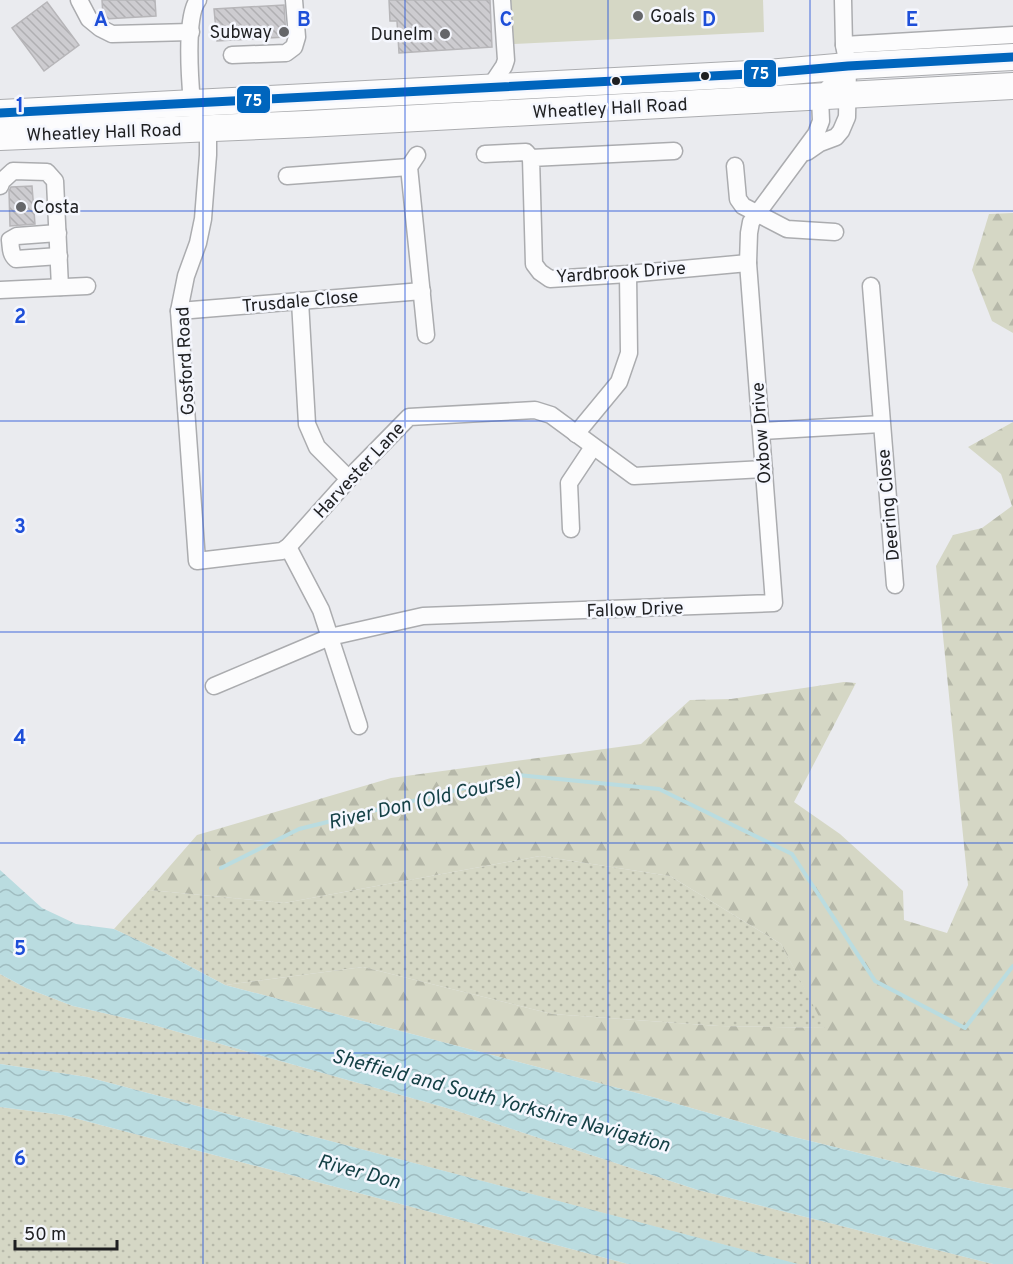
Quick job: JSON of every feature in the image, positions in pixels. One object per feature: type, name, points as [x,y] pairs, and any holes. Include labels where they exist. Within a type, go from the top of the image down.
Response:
[{"type":"highway","name":"Wheatley Hall Road","points":[[0,113],[768,73],[846,55],[1013,57]]},
{"type":"highway","name":"Wheatley Hall Road","points":[[0,137],[219,128],[1013,86]]},
{"type":"highway","name":"Wheatley Hall Road","points":[[61,110],[79,115],[162,113],[219,128]]},
{"type":"street","points":[[79,0],[89,19],[99,28],[112,34],[190,32]]},
{"type":"street","points":[[198,0],[195,4],[190,32],[189,71],[192,103],[219,128]]},
{"type":"street","points":[[232,55],[286,53],[294,46],[297,37],[294,0]]},
{"type":"street","points":[[490,87],[506,60],[502,0]]},
{"type":"street","points":[[798,157],[820,143],[836,137],[847,117],[843,0]]},
{"type":"street","name":"Wheatley Hall Road","points":[[846,55],[1013,35]]},
{"type":"street","points":[[756,214],[820,126],[820,97],[846,55]]},
{"type":"street","points":[[506,60],[521,76],[536,84]]},
{"type":"street","name":"Gosford Road","points":[[219,128],[208,155],[203,219],[186,276],[179,311],[197,561],[282,550],[288,547]]},
{"type":"street","points":[[485,154],[526,152],[531,158],[674,151]]},
{"type":"street","name":"Yardbrook Drive","points":[[531,158],[534,264],[550,279],[748,263]]},
{"type":"street","points":[[287,176],[413,161],[426,335]]},
{"type":"street","points":[[735,166],[738,199],[743,206],[787,229],[835,232]]},
{"type":"street","points":[[0,186],[13,171],[47,172],[55,181],[60,287]]},
{"type":"street","name":"Oxbow Drive","points":[[756,214],[748,233],[748,263],[774,603]]},
{"type":"street","points":[[8,258],[12,254],[10,240],[13,237],[58,233]]},
{"type":"street","points":[[8,258],[59,256]]},
{"type":"street","points":[[576,434],[619,382],[626,362],[629,352],[628,274]]},
{"type":"street","points":[[0,290],[87,286]]},
{"type":"street","name":"Deering Close","points":[[871,286],[895,585]]},
{"type":"street","name":"Trusdale Close","points":[[179,311],[422,291]]},
{"type":"street","points":[[300,301],[307,424],[316,447],[349,479]]},
{"type":"street","name":"Harvester Lane","points":[[288,547],[409,417],[535,410],[551,415],[634,476],[764,469]]},
{"type":"street","name":"Deering Close","points":[[762,431],[881,424]]},
{"type":"street","points":[[571,530],[569,483],[593,447]]},
{"type":"street","points":[[288,547],[321,610],[359,726]]},
{"type":"street","name":"Fallow Drive","points":[[214,686],[330,637],[423,616],[774,603]]},
{"type":"green space","name":"Goals","points":[[511,0],[763,0],[764,32],[514,44]]},
{"type":"green space","points":[[1013,213],[1013,333],[992,321],[972,270],[989,214]]},
{"type":"green space","points":[[1013,422],[1013,1189],[790,1136],[656,1098],[225,985],[363,967],[552,1014],[719,1026],[825,1028],[781,944],[670,876],[540,856],[284,903],[149,890],[197,835],[391,778],[641,744],[690,700],[731,699],[844,682],[856,683],[794,802],[840,834],[903,891],[904,920],[947,933],[968,885],[936,566],[953,535],[982,528],[1012,506],[1001,474],[968,447]]},
{"type":"green space","points":[[540,856],[670,876],[781,944],[826,1028],[719,1026],[552,1014],[363,967],[225,985],[114,929],[149,890],[284,903]]},
{"type":"green space","points":[[0,974],[26,988],[73,1006],[143,1022],[454,1110],[698,1190],[993,1264],[796,1264],[87,1077],[0,1064]]},
{"type":"green space","points":[[0,1107],[63,1115],[628,1264],[0,1264]]},
{"type":"water","name":"Sheffield and South Yorkshire Navigation","points":[[0,870],[42,908],[76,924],[114,929],[225,985],[656,1098],[790,1136],[1013,1189],[1013,1264],[993,1264],[698,1190],[454,1110],[143,1022],[73,1006],[26,988],[0,974]]},
{"type":"water","name":"River Don","points":[[0,1064],[87,1077],[798,1264],[628,1264],[63,1115],[0,1107]]},
{"type":"building","points":[[102,0],[155,0],[156,16],[105,19]]},
{"type":"building","name":"Dunelm","points":[[389,0],[490,0],[492,47],[399,53],[397,21],[390,21]]},
{"type":"building","points":[[47,2],[79,45],[44,71],[12,28]]},
{"type":"building","points":[[284,5],[286,37],[217,41],[214,9]]},
{"type":"building","name":"Costa","points":[[32,186],[35,224],[10,226],[9,191],[11,187]]},
{"type":"waterway","name":"River Don (Old Course)","points":[[221,868],[299,829],[518,775],[659,789],[792,854],[875,981],[965,1028],[1013,966]]},
{"type":"transit line","name":"75","points":[[0,113],[768,73],[1013,57]]},
{"type":"place","name":"Goals","points":[[638,16]]},
{"type":"place","name":"Subway","points":[[284,32]]},
{"type":"place","name":"Dunelm","points":[[445,34]]},
{"type":"place","name":"Costa","points":[[21,207]]}]
